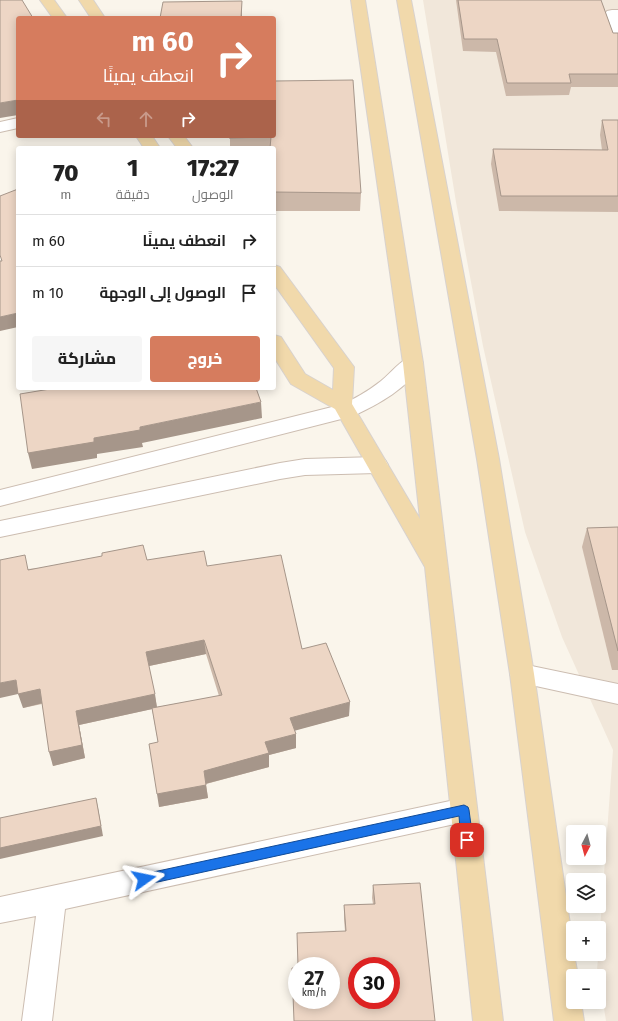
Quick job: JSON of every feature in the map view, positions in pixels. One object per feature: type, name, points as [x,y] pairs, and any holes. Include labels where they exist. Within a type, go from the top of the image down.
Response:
[{"type":"main road","points":[[47,0],[59,16]]},
{"type":"main road","points":[[86,0],[97,16]]},
{"type":"main road","points":[[358,0],[413,363],[488,1021]]},
{"type":"main road","points":[[404,0],[488,459],[522,674],[569,1021]]},
{"type":"main road","points":[[276,274],[344,367],[344,407]]},
{"type":"main road","points":[[276,344],[298,379],[344,407],[437,568]]},
{"type":"street","points":[[618,14],[612,14],[618,34]]},
{"type":"street","points":[[0,127],[16,123]]},
{"type":"street","points":[[0,498],[344,407],[381,393],[395,382],[413,363]]},
{"type":"street","points":[[0,529],[280,471],[305,467],[377,465]]},
{"type":"street","points":[[522,674],[618,694]]},
{"type":"street","points":[[0,910],[464,810]]},
{"type":"street","points":[[37,1021],[52,899]]},
{"type":"shaded area","points":[[423,0],[618,0],[618,1021],[606,1021],[604,1009],[606,1009],[606,969],[597,969],[598,961],[606,961],[606,921],[601,921],[601,913],[606,913],[606,873],[604,873],[605,865],[606,865],[613,750],[562,637],[525,532],[483,346],[456,202]]},
{"type":"building","points":[[0,0],[22,0],[32,16],[16,16],[16,100],[0,103]]},
{"type":"building","points":[[458,0],[601,0],[613,33],[618,33],[618,74],[569,74],[571,83],[507,83],[497,39],[464,39]]},
{"type":"building","points":[[242,1],[241,16],[160,16],[163,2]]},
{"type":"building","points":[[353,80],[361,193],[276,192],[276,146],[270,146],[271,138],[276,138],[276,81]]},
{"type":"building","points":[[602,120],[618,120],[618,196],[501,196],[493,149],[608,150]]},
{"type":"building","points":[[16,190],[16,313],[0,317],[0,261],[2,261],[0,255],[0,196]]},
{"type":"building","points":[[44,390],[257,390],[261,402],[140,427],[140,430],[94,438],[94,442],[28,453],[20,394]]},
{"type":"building","points":[[618,527],[618,651],[587,528]]},
{"type":"building","points":[[143,545],[147,560],[204,551],[207,566],[281,555],[302,649],[326,643],[350,702],[290,718],[296,734],[265,742],[269,753],[204,771],[206,785],[157,794],[149,744],[158,742],[152,708],[222,695],[204,640],[146,652],[155,694],[76,711],[82,745],[49,752],[40,689],[18,694],[16,680],[0,683],[0,560],[25,555],[28,570],[102,556],[102,553]]},
{"type":"building","points":[[96,798],[101,826],[0,848],[0,818]]},
{"type":"building","points":[[420,883],[435,1021],[294,1021],[294,1009],[340,1009],[340,957],[298,957],[297,933],[346,931],[344,905],[375,904],[373,885]]},
{"type":"route","points":[[144,879],[464,810],[467,840]]}]
